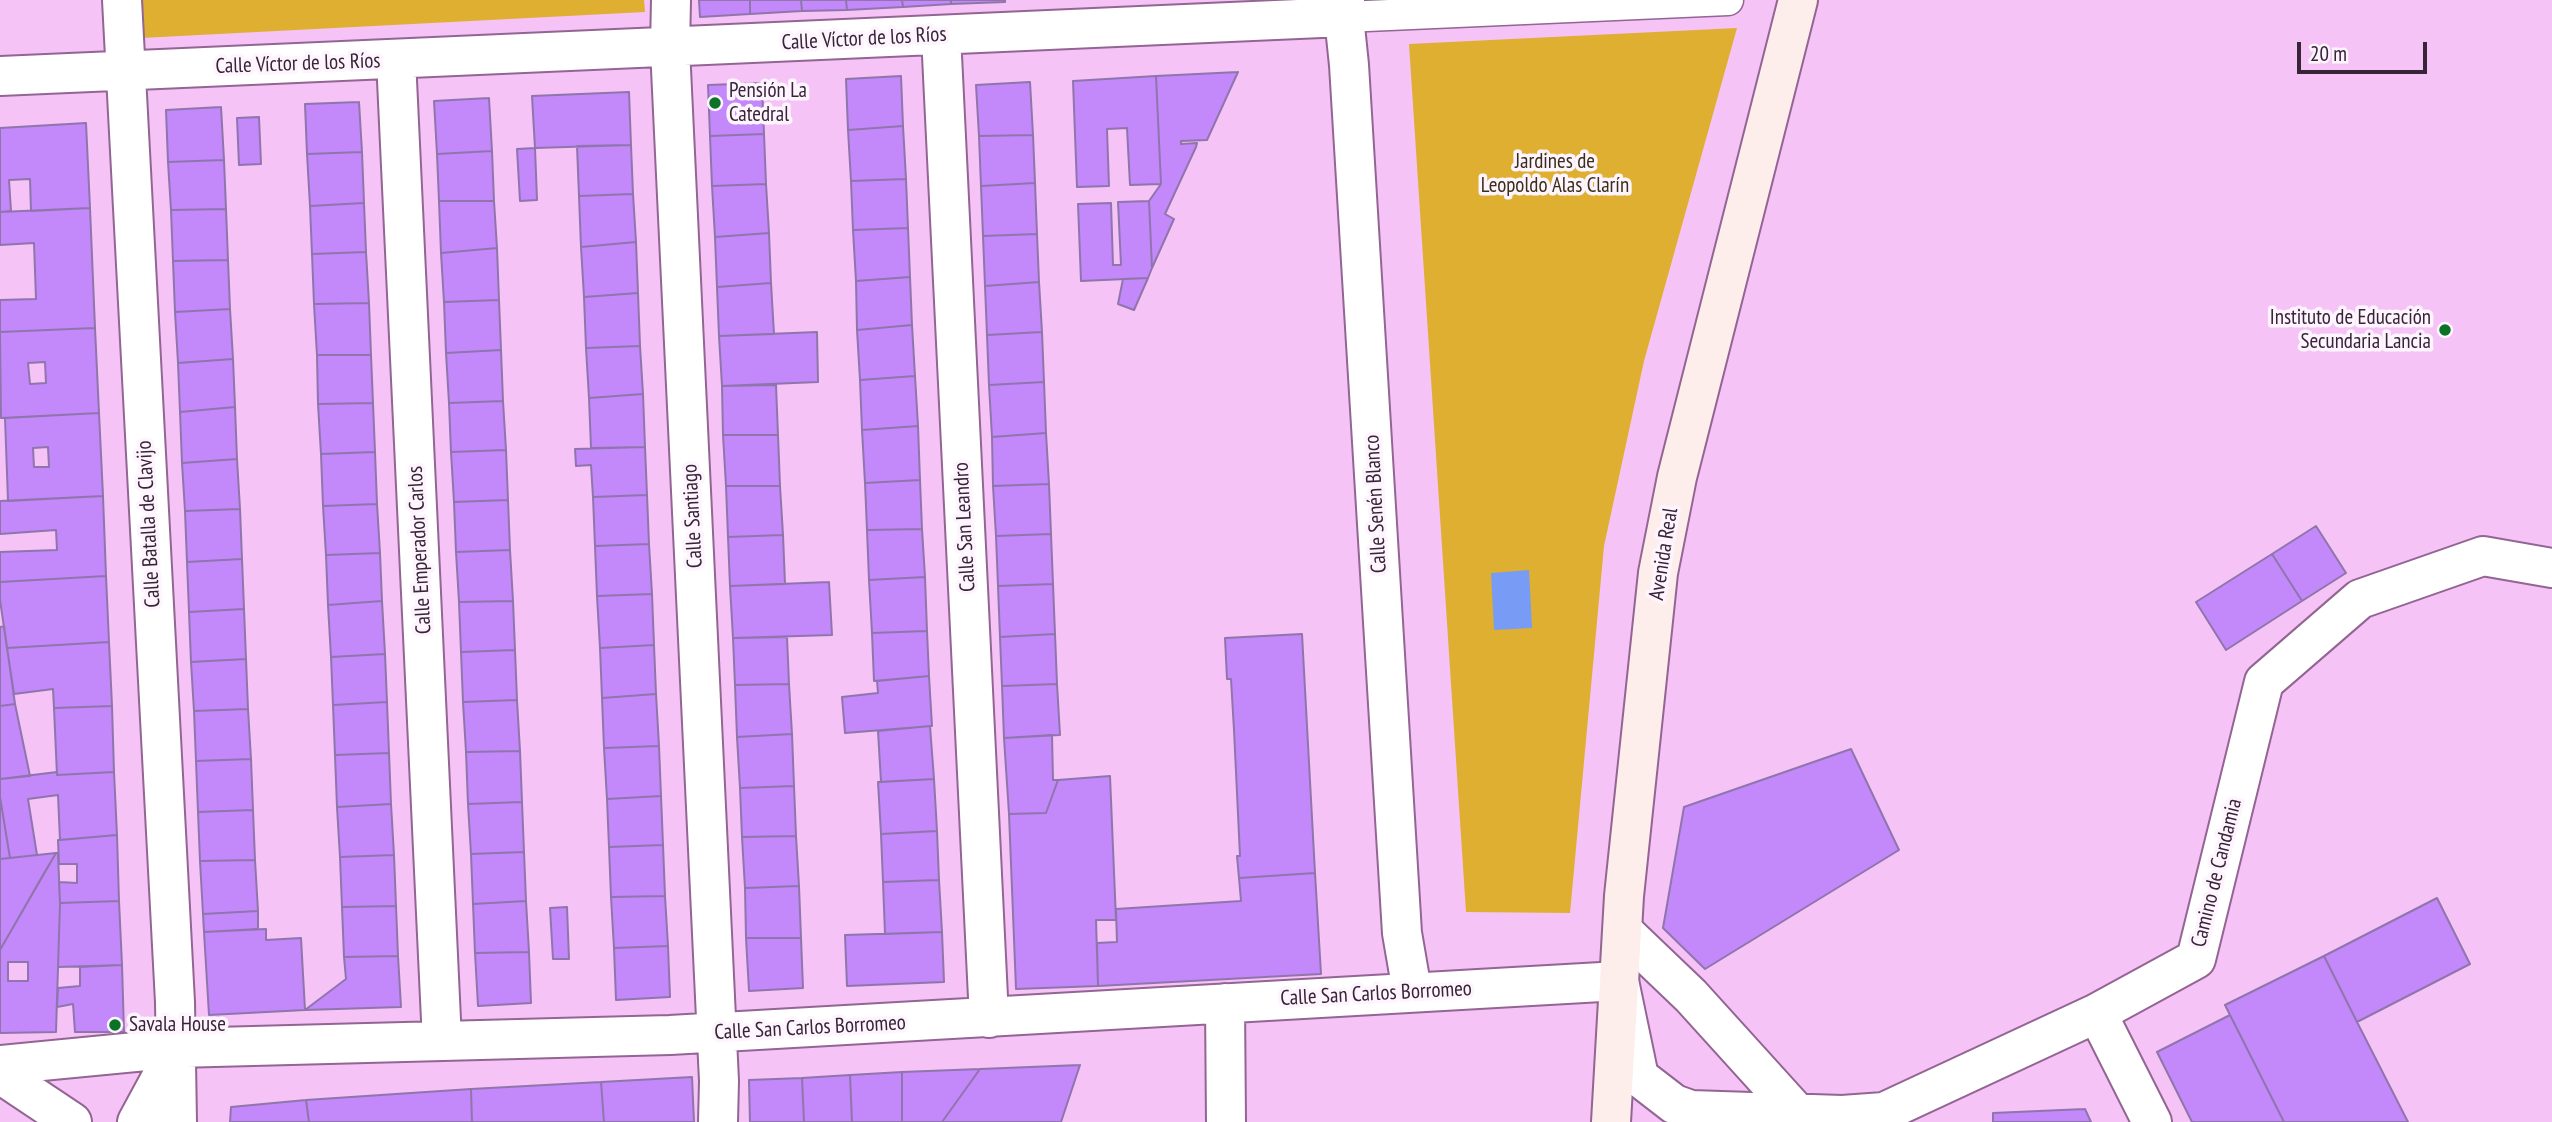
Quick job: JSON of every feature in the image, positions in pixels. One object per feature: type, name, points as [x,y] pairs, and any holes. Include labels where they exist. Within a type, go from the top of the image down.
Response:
[{"type":"main road","name":"Avenida Real","points":[[1611,1122],[1624,896],[1658,573],[1677,477],[1798,0]]},
{"type":"street","name":"Calle Batalla de Clavijo","points":[[122,0],[177,1048],[177,1122]]},
{"type":"street","name":"Calle Santiago","points":[[671,0],[670,48],[717,1033],[718,1122]]},
{"type":"street","name":"Calle Víctor de los Ríos","points":[[0,76],[941,35],[1345,8],[1728,0]]},
{"type":"street","name":"Calle Senén Blanco","points":[[1345,8],[1402,933],[1412,991]]},
{"type":"street","name":"Calle San Leandro","points":[[941,35],[989,1018]]},
{"type":"street","name":"Calle Emperador Carlos","points":[[397,60],[442,1041]]},
{"type":"street","name":"Camino de Candamia","points":[[1619,981],[1639,1077],[1671,1113],[1691,1110],[1842,1115],[1884,1112],[2097,1013],[2196,959],[2264,682],[2360,599],[2483,556],[2552,568]]},
{"type":"street","points":[[1623,931],[1691,996],[1797,1114]]},
{"type":"street","name":"Calle San Carlos Borromeo","points":[[0,1065],[177,1048],[717,1033],[1619,981]]},
{"type":"street","points":[[1225,1003],[1226,1122]]},
{"type":"street","points":[[2097,1013],[2152,1122]]},
{"type":"street","points":[[137,1122],[177,1048]]},
{"type":"street","points":[[0,1074],[72,1122]]},
{"type":"green space","points":[[140,0],[644,0],[645,12],[141,38]]},
{"type":"green space","name":"Jardines de Leopoldo Alas Clarín","points":[[1737,28],[1644,361],[1604,546],[1570,913],[1466,912],[1409,44]]},
{"type":"water","points":[[1529,570],[1532,628],[1494,630],[1491,573]]},
{"type":"building","points":[[699,0],[750,0],[750,14],[700,17]]},
{"type":"building","points":[[750,0],[801,0],[802,11],[750,14]]},
{"type":"building","points":[[801,0],[846,0],[847,10],[802,11]]},
{"type":"building","points":[[846,0],[902,0],[903,7],[847,10]]},
{"type":"building","points":[[902,0],[951,0],[951,4],[903,7]]},
{"type":"building","points":[[951,0],[1005,0],[1005,2],[951,4]]},
{"type":"building","points":[[1238,72],[1207,140],[1181,141],[1181,144],[1197,143],[1165,214],[1174,219],[1152,268],[1149,201],[1161,184],[1156,76]]},
{"type":"building","points":[[901,76],[903,126],[848,130],[846,79]]},
{"type":"building","points":[[1156,76],[1161,184],[1130,185],[1127,128],[1107,129],[1109,186],[1077,187],[1073,81]]},
{"type":"building","points":[[1030,82],[1033,135],[979,136],[976,85]]},
{"type":"building","points":[[762,83],[764,134],[710,136],[708,85]]},
{"type":"building","points":[[629,92],[631,145],[535,148],[532,96]]},
{"type":"building","points":[[489,98],[492,151],[437,154],[434,101]]},
{"type":"building","points":[[359,102],[362,152],[307,154],[305,104]]},
{"type":"building","points":[[221,107],[224,160],[168,162],[166,110]]},
{"type":"building","points":[[259,117],[261,164],[239,165],[237,118]]},
{"type":"building","points":[[86,123],[90,208],[31,211],[30,179],[9,180],[11,211],[0,212],[0,128]]},
{"type":"building","points":[[903,126],[906,179],[851,181],[848,130]]},
{"type":"building","points":[[764,134],[766,184],[712,186],[710,136]]},
{"type":"building","points":[[1033,135],[1035,183],[981,186],[979,136]]},
{"type":"building","points":[[631,145],[633,194],[579,196],[577,146]]},
{"type":"building","points":[[535,148],[537,200],[520,201],[517,149]]},
{"type":"building","points":[[492,151],[494,201],[439,201],[437,154]]},
{"type":"building","points":[[362,152],[364,203],[310,206],[307,154]]},
{"type":"building","points":[[224,160],[226,209],[171,210],[168,162]]},
{"type":"building","points":[[906,179],[908,228],[853,230],[851,181]]},
{"type":"building","points":[[1035,183],[1037,234],[983,236],[981,186]]},
{"type":"building","points":[[766,184],[769,233],[715,237],[712,186]]},
{"type":"building","points":[[633,194],[636,242],[581,247],[579,196]]},
{"type":"building","points":[[439,201],[494,201],[497,248],[441,253]]},
{"type":"building","points":[[1149,201],[1152,268],[1148,278],[1081,281],[1078,204],[1111,203],[1113,265],[1121,265],[1118,202]]},
{"type":"building","points":[[364,203],[366,252],[312,254],[310,206]]},
{"type":"building","points":[[90,208],[95,328],[0,332],[0,300],[36,299],[34,243],[0,245],[0,212]]},
{"type":"building","points":[[226,209],[228,260],[173,261],[171,210]]},
{"type":"building","points":[[908,228],[910,277],[856,281],[853,230]]},
{"type":"building","points":[[769,233],[771,283],[717,287],[715,237]]},
{"type":"building","points":[[1037,234],[1039,282],[985,286],[983,236]]},
{"type":"building","points":[[636,242],[638,293],[584,297],[581,247]]},
{"type":"building","points":[[497,248],[499,300],[444,302],[441,253]]},
{"type":"building","points":[[366,252],[369,303],[314,304],[312,254]]},
{"type":"building","points":[[228,260],[230,309],[175,312],[173,261]]},
{"type":"building","points":[[910,277],[912,325],[857,330],[856,281]]},
{"type":"building","points":[[1148,278],[1134,310],[1118,304],[1123,279]]},
{"type":"building","points":[[1039,282],[1042,332],[987,335],[985,286]]},
{"type":"building","points":[[771,283],[774,334],[719,336],[717,287]]},
{"type":"building","points":[[638,293],[640,346],[586,348],[584,297]]},
{"type":"building","points":[[499,300],[501,350],[446,353],[444,302]]},
{"type":"building","points":[[369,303],[371,355],[317,355],[314,304]]},
{"type":"building","points":[[230,309],[233,359],[178,363],[175,312]]},
{"type":"building","points":[[912,325],[915,376],[860,380],[857,330]]},
{"type":"building","points":[[95,328],[99,413],[1,418],[0,332]],"holes":[[[45,362],[46,383],[30,384],[28,363]]]},
{"type":"building","points":[[817,332],[818,382],[722,386],[719,336]]},
{"type":"building","points":[[1042,332],[1044,382],[989,385],[987,335]]},
{"type":"building","points":[[640,346],[643,394],[589,398],[586,348]]},
{"type":"building","points":[[501,350],[503,401],[449,403],[446,353]]},
{"type":"building","points":[[317,355],[371,355],[373,403],[318,404]]},
{"type":"building","points":[[233,359],[235,407],[180,412],[178,363]]},
{"type":"building","points":[[915,376],[918,426],[862,430],[860,380]]},
{"type":"building","points":[[1044,382],[1046,433],[992,437],[989,385]]},
{"type":"building","points":[[776,385],[778,435],[723,435],[722,386]]},
{"type":"building","points":[[643,394],[645,447],[591,448],[589,398]]},
{"type":"building","points":[[503,401],[506,450],[451,452],[449,403]]},
{"type":"building","points":[[373,403],[375,452],[321,454],[318,404]]},
{"type":"building","points":[[235,407],[237,459],[182,463],[180,412]]},
{"type":"building","points":[[99,413],[103,496],[8,501],[5,418]],"holes":[[[48,447],[49,467],[34,467],[33,448]]]},
{"type":"building","points":[[918,426],[920,480],[865,483],[862,430]]},
{"type":"building","points":[[1046,433],[1049,484],[993,486],[992,437]]},
{"type":"building","points":[[723,435],[778,435],[780,486],[726,486]]},
{"type":"building","points":[[645,447],[647,495],[593,497],[591,465],[576,466],[575,449]]},
{"type":"building","points":[[506,450],[508,500],[454,502],[451,452]]},
{"type":"building","points":[[375,452],[377,504],[323,506],[321,454]]},
{"type":"building","points":[[237,459],[240,509],[185,511],[182,463]]},
{"type":"building","points":[[920,480],[922,529],[867,530],[865,483]]},
{"type":"building","points":[[1049,484],[1051,534],[996,536],[993,486]]},
{"type":"building","points":[[726,486],[780,486],[783,535],[728,537]]},
{"type":"building","points":[[647,495],[649,544],[595,546],[593,497]]},
{"type":"building","points":[[103,496],[106,576],[0,582],[0,552],[57,550],[56,530],[0,534],[0,501]]},
{"type":"building","points":[[508,500],[510,550],[456,552],[454,502]]},
{"type":"building","points":[[377,504],[380,553],[326,555],[323,506]]},
{"type":"building","points":[[240,509],[242,559],[187,562],[185,511]]},
{"type":"building","points":[[2316,526],[2346,573],[2302,601],[2272,554]]},
{"type":"building","points":[[922,529],[925,577],[869,580],[867,530]]},
{"type":"building","points":[[1051,534],[1053,584],[998,586],[996,536]]},
{"type":"building","points":[[783,535],[785,584],[730,586],[728,537]]},
{"type":"building","points":[[649,544],[652,594],[597,596],[595,546]]},
{"type":"building","points":[[510,550],[513,601],[459,602],[456,552]]},
{"type":"building","points":[[380,553],[382,601],[328,605],[326,555]]},
{"type":"building","points":[[2272,554],[2302,601],[2226,650],[2196,602]]},
{"type":"building","points":[[242,559],[244,609],[189,612],[187,562]]},
{"type":"building","points":[[106,576],[109,642],[7,648],[0,582]]},
{"type":"building","points":[[925,577],[927,631],[872,633],[869,580]]},
{"type":"building","points":[[829,582],[832,635],[733,638],[730,586]]},
{"type":"building","points":[[1053,584],[1055,634],[1000,637],[998,586]]},
{"type":"building","points":[[652,594],[654,645],[600,648],[597,596]]},
{"type":"building","points":[[382,601],[385,654],[331,657],[328,605]]},
{"type":"building","points":[[513,601],[515,650],[461,652],[459,602]]},
{"type":"building","points":[[244,609],[246,659],[191,662],[189,612]]},
{"type":"building","points":[[4,626],[15,704],[0,706],[0,627]]},
{"type":"building","points":[[927,631],[929,676],[874,681],[872,633]]},
{"type":"building","points":[[1055,634],[1057,684],[1002,686],[1000,637]]},
{"type":"building","points":[[1302,634],[1315,873],[1239,878],[1234,730],[1225,638]]},
{"type":"building","points":[[787,637],[789,684],[735,685],[733,638]]},
{"type":"building","points":[[109,642],[112,706],[54,708],[53,689],[14,694],[7,648]]},
{"type":"building","points":[[654,645],[656,694],[602,698],[600,648]]},
{"type":"building","points":[[515,650],[517,700],[463,702],[461,652]]},
{"type":"building","points":[[385,654],[387,702],[333,705],[331,657]]},
{"type":"building","points":[[246,659],[248,709],[194,711],[191,662]]},
{"type":"building","points":[[929,676],[932,726],[845,733],[842,697],[878,693],[877,681]]},
{"type":"building","points":[[789,684],[792,734],[737,737],[735,685]]},
{"type":"building","points":[[1057,684],[1060,735],[1004,738],[1002,686]]},
{"type":"building","points":[[656,694],[659,746],[604,748],[602,698]]},
{"type":"building","points":[[517,700],[520,751],[466,752],[463,702]]},
{"type":"building","points":[[387,702],[389,753],[335,755],[333,705]]},
{"type":"building","points":[[15,704],[30,776],[0,779],[0,706]]},
{"type":"building","points":[[112,706],[114,772],[57,775],[54,708]]},
{"type":"building","points":[[248,709],[251,759],[196,761],[194,711]]},
{"type":"building","points":[[930,726],[934,779],[881,782],[878,731]]},
{"type":"building","points":[[792,734],[794,786],[740,788],[737,737]]},
{"type":"building","points":[[1052,735],[1053,780],[1058,780],[1046,813],[1009,814],[1004,738]]},
{"type":"building","points":[[659,746],[661,796],[607,799],[604,748]]},
{"type":"building","points":[[1851,749],[1899,850],[1705,969],[1663,928],[1684,807]]},
{"type":"building","points":[[520,751],[522,802],[468,804],[466,752]]},
{"type":"building","points":[[389,753],[391,804],[337,807],[335,755]]},
{"type":"building","points":[[251,759],[253,810],[198,812],[196,761]]},
{"type":"building","points":[[57,772],[57,775],[114,772],[117,835],[60,840],[58,795],[28,799],[37,855],[10,858],[0,797],[0,779]]},
{"type":"building","points":[[1110,776],[1116,920],[1096,920],[1098,986],[1016,989],[1009,814],[1046,813],[1058,780]]},
{"type":"building","points":[[934,779],[937,831],[881,834],[878,782]]},
{"type":"building","points":[[794,786],[796,836],[742,837],[740,788]]},
{"type":"building","points":[[661,796],[663,845],[609,847],[607,799]]},
{"type":"building","points":[[0,797],[10,858],[0,859]]},
{"type":"building","points":[[522,802],[524,852],[471,854],[468,804]]},
{"type":"building","points":[[391,804],[394,855],[340,857],[337,807]]},
{"type":"building","points":[[253,810],[255,860],[200,861],[198,812]]},
{"type":"building","points":[[937,831],[939,880],[883,882],[881,834]]},
{"type":"building","points":[[117,835],[119,901],[60,903],[59,882],[77,883],[77,864],[59,864],[58,840]]},
{"type":"building","points":[[796,836],[799,886],[745,888],[742,837]]},
{"type":"building","points":[[663,845],[665,896],[611,897],[609,847]]},
{"type":"building","points":[[524,852],[526,901],[473,904],[471,854]]},
{"type":"building","points":[[56,853],[43,875],[0,950],[0,859]]},
{"type":"building","points":[[58,853],[60,903],[56,1032],[0,1033],[0,950]],"holes":[[[8,962],[28,962],[28,981],[8,981]]]},
{"type":"building","points":[[394,855],[396,906],[342,907],[340,857]]},
{"type":"building","points":[[255,860],[258,911],[203,914],[200,861]]},
{"type":"building","points":[[1315,873],[1321,974],[1098,986],[1097,943],[1117,942],[1116,909],[1241,901],[1239,878]]},
{"type":"building","points":[[939,880],[942,932],[885,934],[883,882]]},
{"type":"building","points":[[799,886],[801,938],[746,938],[745,888]]},
{"type":"building","points":[[665,896],[668,946],[614,948],[611,897]]},
{"type":"building","points":[[2437,898],[2470,964],[2357,1022],[2324,956]]},
{"type":"building","points":[[119,901],[122,965],[58,967],[60,903]]},
{"type":"building","points":[[526,901],[529,952],[475,953],[473,904]]},
{"type":"building","points":[[396,906],[398,956],[344,957],[342,907]]},
{"type":"building","points":[[567,907],[569,959],[553,959],[550,908]]},
{"type":"building","points":[[258,911],[258,929],[204,932],[203,914]]},
{"type":"building","points":[[266,929],[266,940],[301,938],[305,1010],[209,1015],[204,932]]},
{"type":"building","points":[[942,932],[944,982],[847,986],[845,935]]},
{"type":"building","points":[[746,938],[801,938],[803,988],[749,991]]},
{"type":"building","points":[[668,946],[670,997],[616,1000],[614,948]]},
{"type":"building","points":[[529,952],[531,1003],[478,1006],[475,953]]},
{"type":"building","points":[[398,956],[401,1007],[305,1010],[346,979],[344,957]]},
{"type":"building","points":[[2324,956],[2408,1122],[2284,1122],[2225,1005]]},
{"type":"building","points":[[122,965],[124,1032],[75,1032],[73,1004],[57,1007],[58,988],[80,986],[80,967]]},
{"type":"building","points":[[2230,1015],[2284,1122],[2192,1122],[2157,1052]]},
{"type":"building","points":[[1080,1065],[1061,1122],[942,1122],[980,1069]]},
{"type":"building","points":[[980,1069],[942,1122],[902,1122],[902,1072]]},
{"type":"building","points":[[902,1072],[902,1122],[852,1122],[850,1075]]},
{"type":"building","points":[[850,1075],[852,1122],[804,1122],[802,1078]]},
{"type":"building","points":[[692,1077],[694,1122],[604,1122],[601,1082]]},
{"type":"building","points":[[802,1078],[804,1122],[750,1122],[749,1080]]},
{"type":"building","points":[[601,1082],[604,1122],[472,1122],[471,1089]]},
{"type":"building","points":[[471,1089],[472,1122],[309,1122],[306,1100]]},
{"type":"building","points":[[306,1100],[309,1122],[230,1122],[231,1107]]},
{"type":"building","points":[[2085,1109],[2091,1122],[1993,1122],[1993,1113]]},
{"type":"place","name":"Pensión La Catedral","points":[[715,103]]},
{"type":"place","name":"Instituto de Educación Secundaria Lancia","points":[[2445,330]]},
{"type":"place","name":"Savala House","points":[[115,1025]]}]
